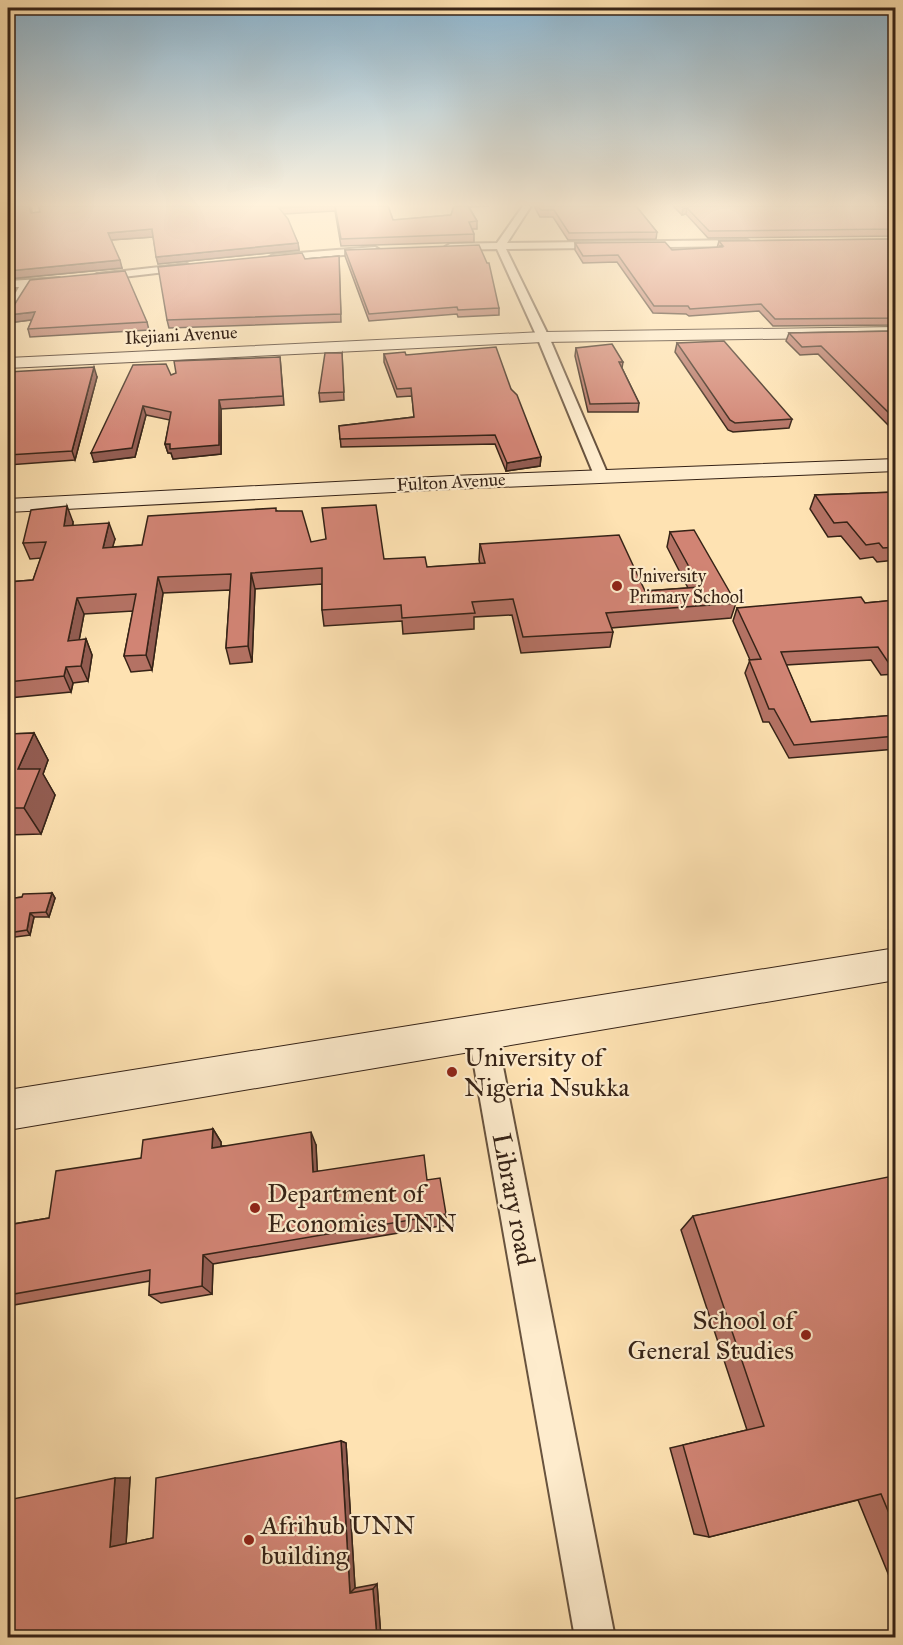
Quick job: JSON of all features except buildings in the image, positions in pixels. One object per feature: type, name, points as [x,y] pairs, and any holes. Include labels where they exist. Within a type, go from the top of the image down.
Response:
[{"type":"street","points":[[8,284],[38,283]]},
{"type":"street","points":[[517,283],[601,475]]},
{"type":"street","points":[[8,314],[26,284]]},
{"type":"street","name":"Ikejiani Avenue","points":[[8,363],[543,338],[896,332]]},
{"type":"street","name":"Fulton Avenue","points":[[8,506],[314,488],[896,465]]},
{"type":"street","points":[[8,1110],[896,963]]},
{"type":"street","name":"Library road","points":[[482,1031],[595,1638]]},
{"type":"place","name":"University Primary School","points":[[617,586]]},
{"type":"place","name":"University of Nigeria Nsukka","points":[[452,1072]]},
{"type":"place","name":"Department of Economics UNN","points":[[255,1208]]},
{"type":"place","name":"School of General Studies","points":[[806,1335]]},
{"type":"place","name":"Afrihub UNN building","points":[[249,1540]]}]
